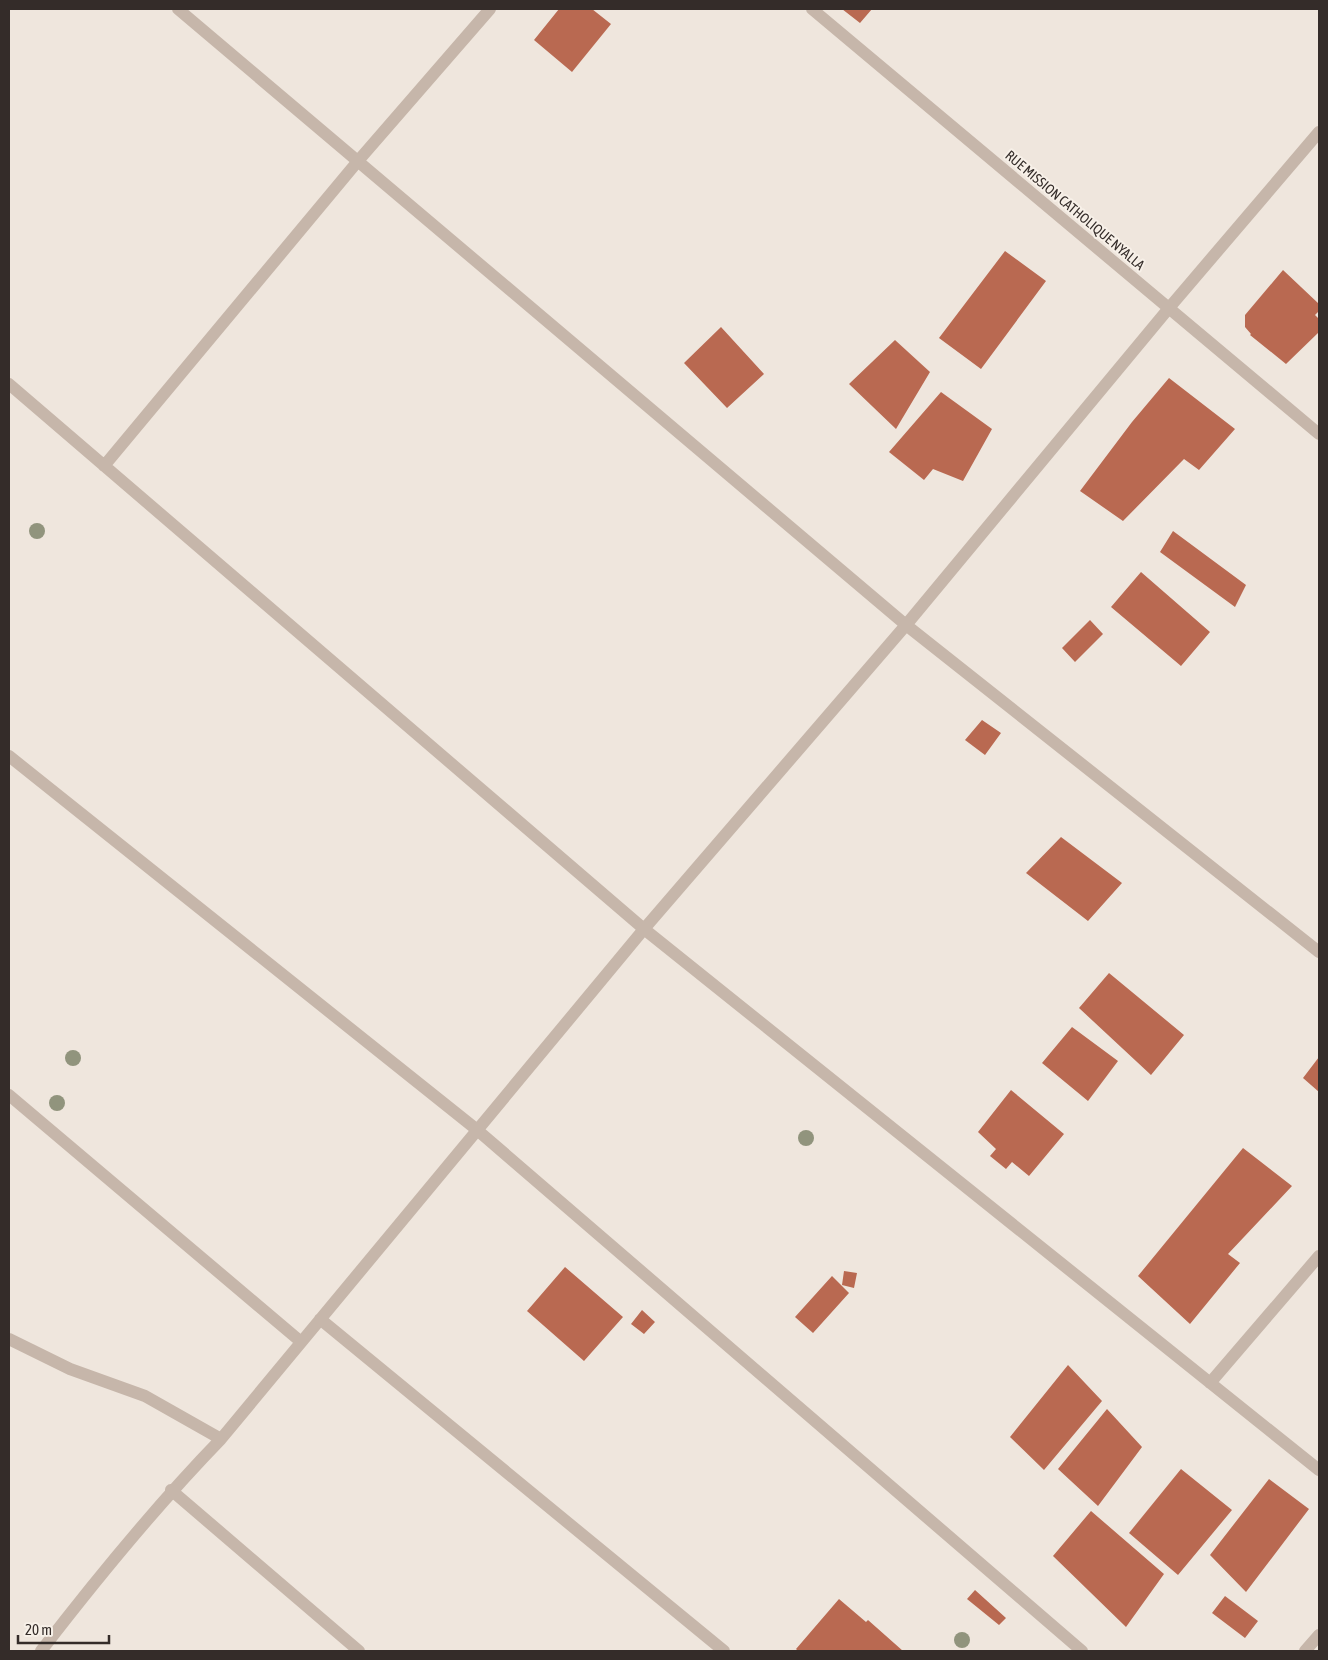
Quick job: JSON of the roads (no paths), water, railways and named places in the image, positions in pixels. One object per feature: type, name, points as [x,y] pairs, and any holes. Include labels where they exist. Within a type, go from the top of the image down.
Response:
[{"type":"street","points":[[178,9],[906,625],[1319,952]]},
{"type":"street","points":[[104,466],[358,161],[490,9]]},
{"type":"street","name":"RUE MISSION CATHOLIQUE NYALLA","points":[[812,9],[1319,434]]},
{"type":"street","points":[[41,1651],[114,1558],[172,1490],[221,1439],[300,1341],[644,929],[906,625],[1169,308],[1319,132]]},
{"type":"street","points":[[9,384],[644,929],[1319,1470]]},
{"type":"street","points":[[9,756],[476,1129],[1082,1651]]},
{"type":"street","points":[[9,1095],[300,1341]]},
{"type":"street","points":[[1210,1382],[1319,1256]]},
{"type":"street","points":[[320,1319],[724,1651]]},
{"type":"street","points":[[9,1340],[70,1369],[146,1396],[221,1439]]},
{"type":"street","points":[[172,1490],[358,1651]]},
{"type":"street","points":[[1305,1651],[1319,1635]]}]
